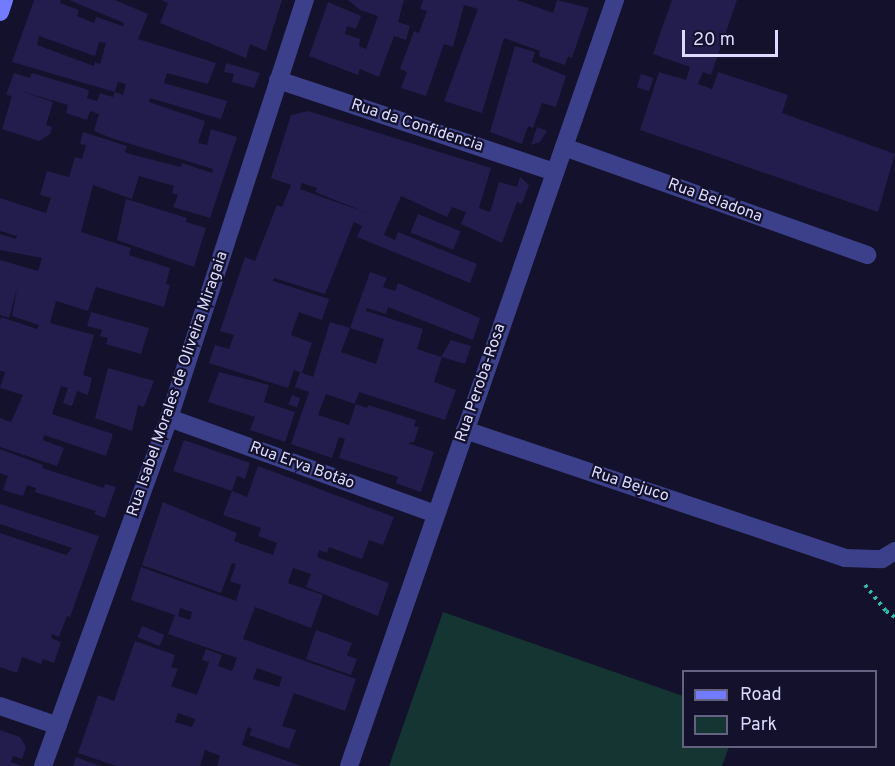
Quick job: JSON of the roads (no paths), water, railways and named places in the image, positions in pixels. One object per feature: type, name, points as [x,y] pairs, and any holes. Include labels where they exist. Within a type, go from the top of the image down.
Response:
[{"type":"street","points":[[0,12],[4,0]]},
{"type":"street","name":"Rua Isabel Morales de Oliveira Miragaia","points":[[43,766],[169,418],[305,0]]},
{"type":"street","name":"Rua Peroba-Rosa","points":[[349,766],[615,0]]},
{"type":"street","name":"Rua da Confidencia","points":[[279,80],[555,172]]},
{"type":"street","name":"Rua Beladona","points":[[564,147],[867,255]]},
{"type":"street","name":"Rua Erva Botão","points":[[169,418],[435,514]]},
{"type":"street","name":"Rua Bejuco","points":[[465,430],[845,558],[882,559],[895,550]]},
{"type":"street","points":[[0,706],[58,726]]}]
